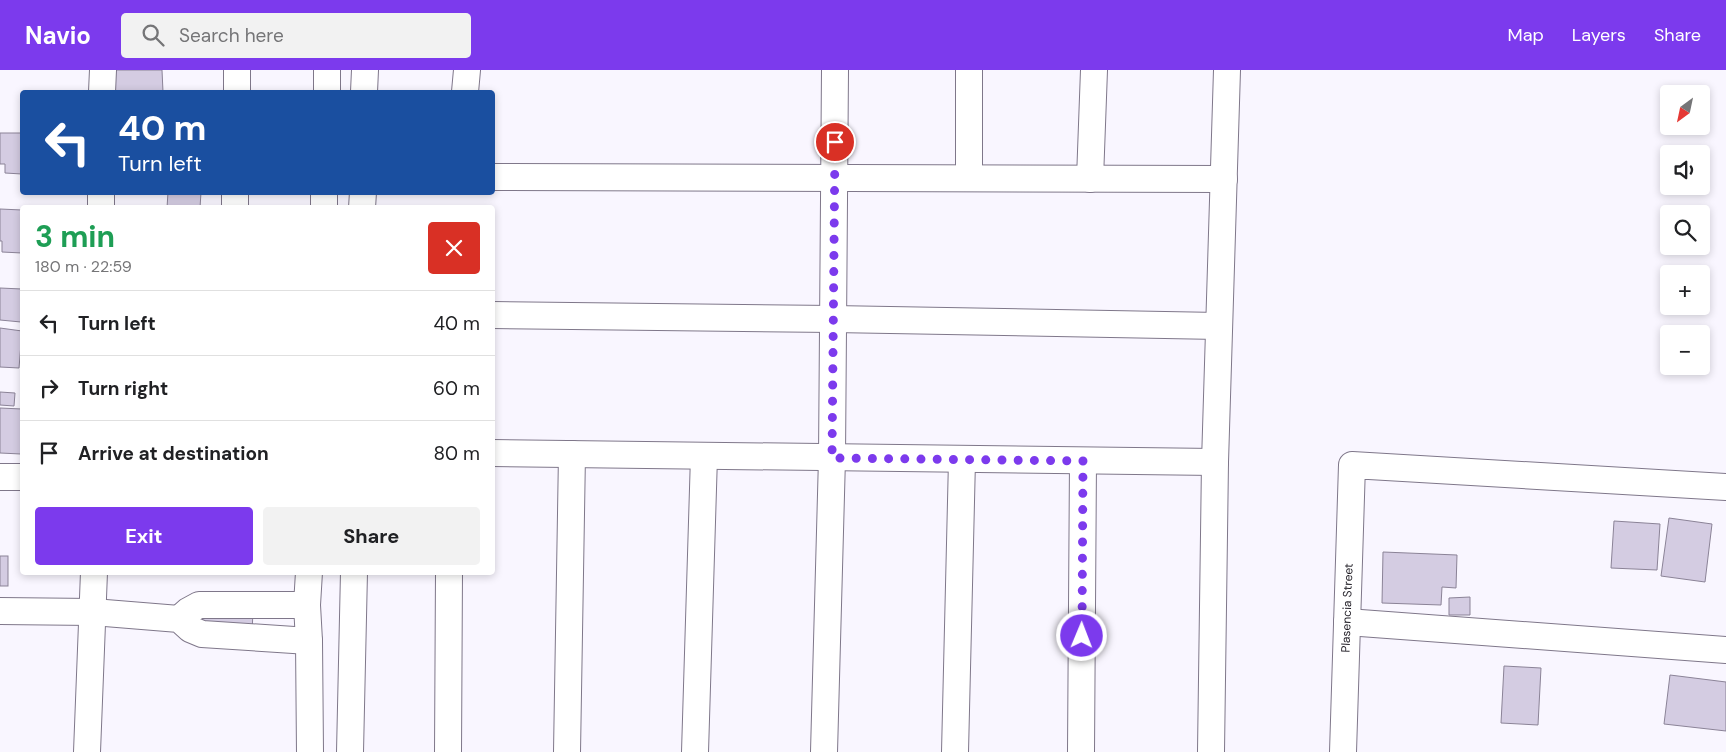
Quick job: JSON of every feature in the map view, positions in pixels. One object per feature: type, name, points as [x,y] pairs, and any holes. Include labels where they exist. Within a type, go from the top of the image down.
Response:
[{"type":"street","points":[[102,70],[102,90]]},
{"type":"street","points":[[237,70],[237,90]]},
{"type":"street","points":[[327,70],[327,90]]},
{"type":"street","points":[[364,90],[365,70]]},
{"type":"street","points":[[465,90],[467,70]]},
{"type":"street","points":[[824,752],[832,458],[835,70]]},
{"type":"street","points":[[969,70],[969,178]]},
{"type":"street","points":[[1090,179],[1094,70]]},
{"type":"street","points":[[1211,752],[1215,462],[1227,70]]},
{"type":"street","points":[[495,177],[1224,179]]},
{"type":"street","points":[[495,315],[1219,326]]},
{"type":"street","points":[[495,453],[1215,462]]},
{"type":"street","points":[[567,752],[572,454]]},
{"type":"street","points":[[695,752],[704,456]]},
{"type":"street","points":[[954,752],[962,460]]},
{"type":"street","points":[[1081,752],[1083,461]]},
{"type":"street","name":"Plasencia Street","points":[[1343,752],[1352,464],[1726,488]]},
{"type":"street","points":[[0,477],[20,477]]},
{"type":"street","points":[[87,752],[94,575]]},
{"type":"street","points":[[308,575],[310,752]]},
{"type":"street","points":[[350,752],[354,575]]},
{"type":"street","points":[[448,752],[449,575]]},
{"type":"street","points":[[179,619],[199,605],[307,605]]},
{"type":"street","points":[[0,611],[93,612],[179,619],[190,629],[202,634],[309,641]]},
{"type":"street","points":[[1347,622],[1726,650]]},
{"type":"building","points":[[114,70],[162,70],[163,90],[114,90]]},
{"type":"building","points":[[0,133],[20,133],[20,174],[5,173],[5,164],[0,164]]},
{"type":"building","points":[[168,195],[201,195],[200,205],[167,205]]},
{"type":"building","points":[[0,209],[20,210],[20,253],[2,252],[2,241],[0,241]]},
{"type":"building","points":[[0,288],[20,289],[20,322],[0,320]]},
{"type":"building","points":[[0,328],[20,331],[19,368],[0,367]]},
{"type":"building","points":[[0,392],[15,393],[14,406],[0,405]]},
{"type":"building","points":[[0,408],[20,409],[20,454],[0,453]]},
{"type":"building","points":[[1669,518],[1712,524],[1705,582],[1661,576]]},
{"type":"building","points":[[1614,521],[1660,524],[1657,570],[1611,568]]},
{"type":"building","points":[[1383,552],[1457,555],[1456,588],[1442,587],[1441,605],[1382,603]]},
{"type":"building","points":[[0,556],[8,556],[8,586],[0,586]]},
{"type":"building","points":[[1470,597],[1470,615],[1449,615],[1449,598]]},
{"type":"building","points":[[201,609],[253,610],[252,634],[200,632]]},
{"type":"building","points":[[1504,666],[1541,668],[1538,725],[1501,723]]},
{"type":"building","points":[[1670,675],[1726,682],[1726,731],[1664,724]]},
{"type":"route","points":[[835,142],[832,458],[1083,461],[1082,636]]}]
